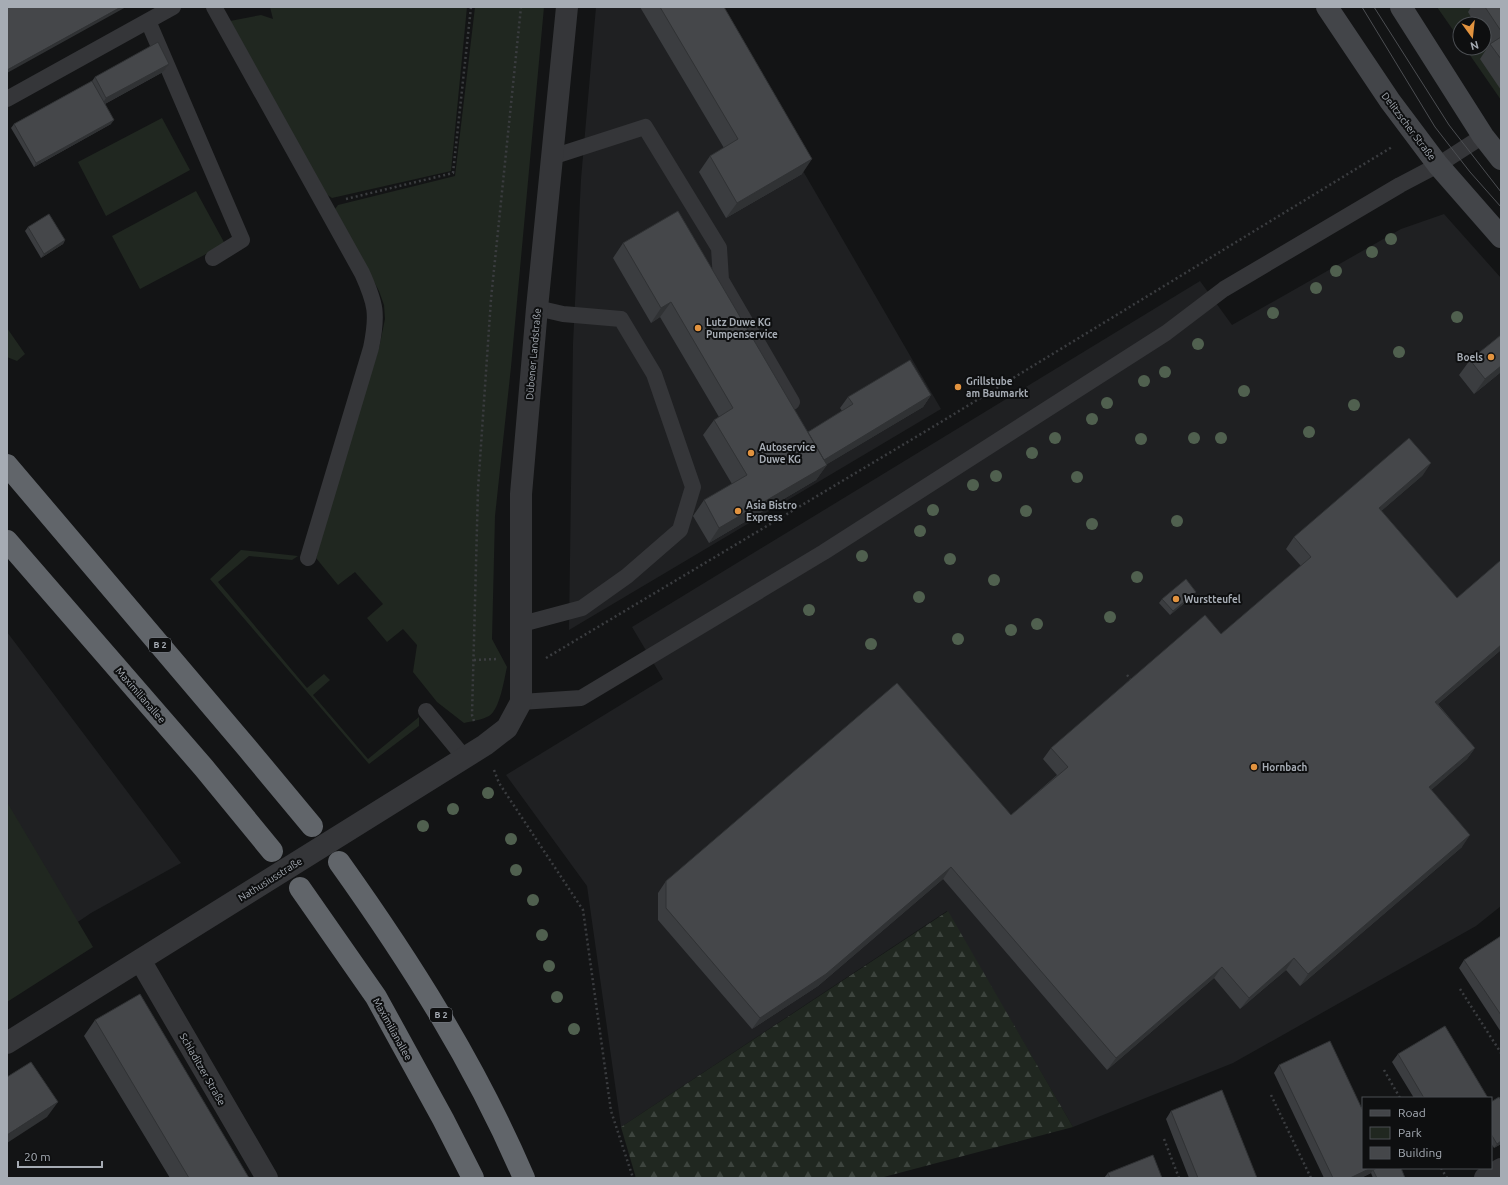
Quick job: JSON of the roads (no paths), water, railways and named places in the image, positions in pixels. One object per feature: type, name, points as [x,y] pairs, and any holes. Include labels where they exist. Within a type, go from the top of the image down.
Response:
[{"type":"highway","name":"B 2","points":[[7,465],[248,748],[312,826]]},
{"type":"highway","name":"Maximilianallee","points":[[7,541],[204,768],[272,851]]},
{"type":"highway","name":"B 2","points":[[339,862],[413,969],[450,1031],[502,1127],[524,1178]]},
{"type":"highway","name":"Maximilianallee","points":[[300,888],[376,996],[443,1119],[473,1178]]},
{"type":"main road","name":"Delitzscher Straße","points":[[1327,7],[1390,101],[1438,165],[1501,237]]},
{"type":"main road","points":[[1401,7],[1483,136],[1501,159]]},
{"type":"street","name":"Dübener Landstraße","points":[[521,702],[521,494],[537,308],[567,7]]},
{"type":"street","name":"Nathusiusstraße","points":[[7,1043],[464,757],[485,746],[507,728],[521,702]]},
{"type":"street","name":"Schladitzer Straße","points":[[140,960],[267,1178]]},
{"type":"street","points":[[1485,1178],[1501,1169]]},
{"type":"lane","points":[[7,99],[173,7]]},
{"type":"lane","points":[[214,7],[324,204],[372,294],[376,321],[371,348],[308,558]]},
{"type":"lane","points":[[148,21],[242,240],[212,258]]},
{"type":"lane","points":[[552,157],[645,127],[720,248],[721,280],[792,402]]},
{"type":"lane","points":[[521,702],[580,698],[824,552],[1166,333],[1224,289],[1400,185],[1438,165],[1483,136]]},
{"type":"lane","points":[[522,624],[582,608],[626,576],[680,530],[693,487],[654,374],[621,319],[563,314],[537,308]]},
{"type":"lane","points":[[426,711],[464,757]]},
{"type":"tram line","points":[[1362,7],[1435,127],[1470,172],[1501,207]]},
{"type":"tram line","points":[[1374,7],[1449,125],[1501,192]]},
{"type":"place","name":"Lutz Duwe KG Pumpenservice","points":[[698,328]]},
{"type":"place","name":"Boels","points":[[1491,357]]},
{"type":"place","name":"Grillstube am Baumarkt","points":[[958,387]]},
{"type":"place","name":"Autoservice Duwe KG","points":[[751,453]]},
{"type":"place","name":"Asia Bistro Express","points":[[738,511]]},
{"type":"place","name":"Wurstteufel","points":[[1176,599]]},
{"type":"place","name":"Hornbach","points":[[1254,767]]}]
